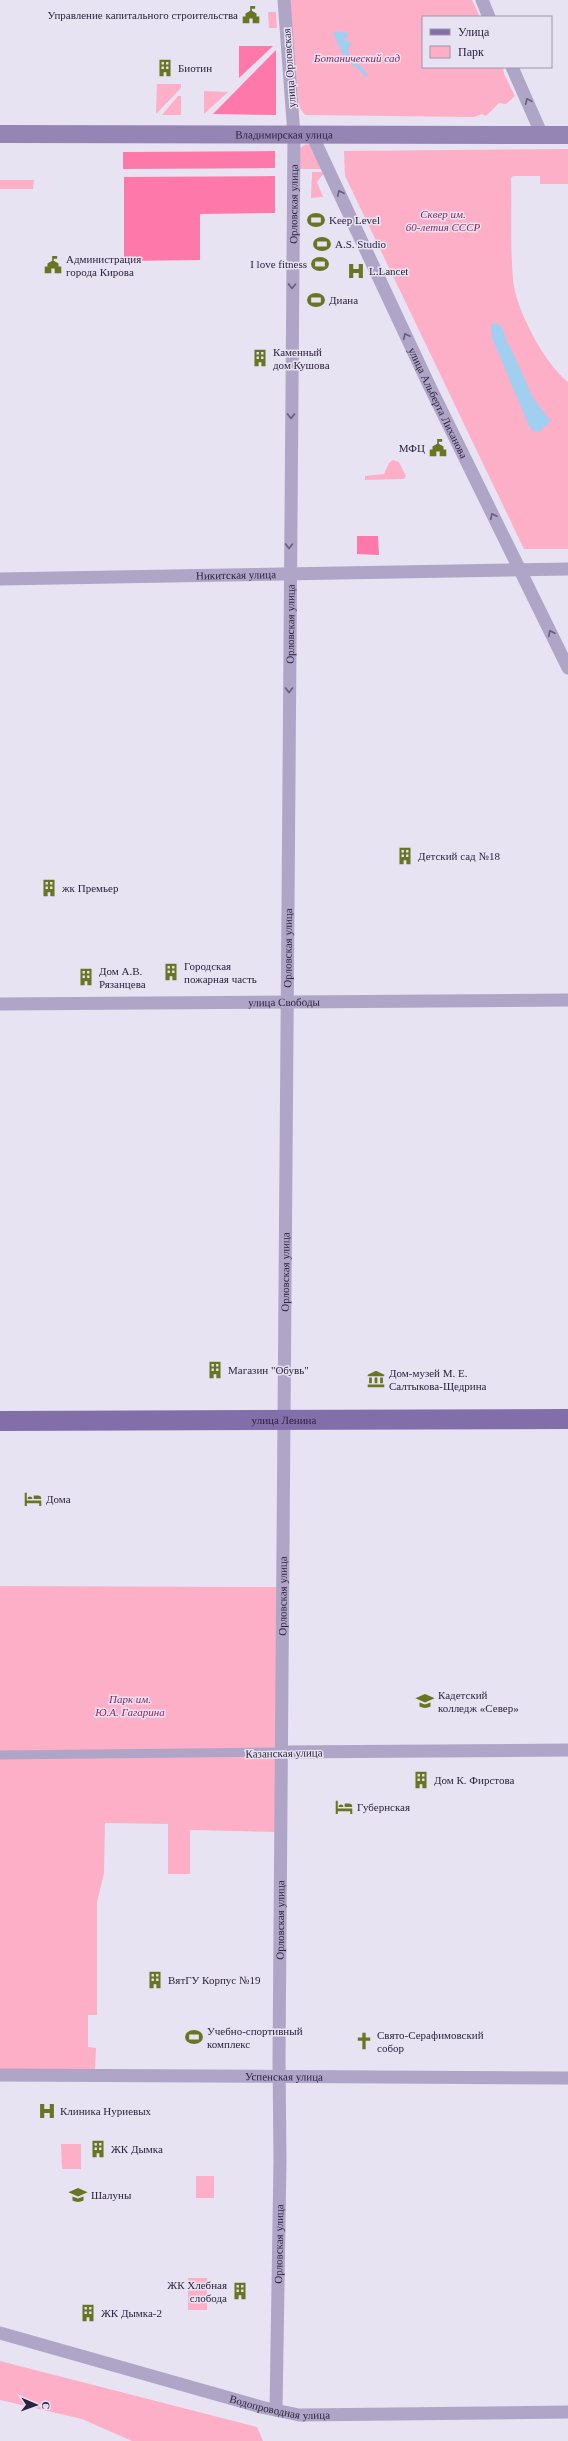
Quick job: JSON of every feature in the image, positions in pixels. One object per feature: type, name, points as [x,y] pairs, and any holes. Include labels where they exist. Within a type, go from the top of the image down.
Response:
[{"type":"main road","name":"Владимирская улица","points":[[0,134],[568,135]]},
{"type":"main road","name":"улица Ленина","points":[[0,1421],[568,1419]]},
{"type":"street","name":"улица Орловская","points":[[284,0],[294,135]]},
{"type":"street","points":[[482,0],[490,16]]},
{"type":"street","points":[[512,68],[542,135]]},
{"type":"street","name":"Орловская улица","points":[[276,2410],[280,2161],[279,2078],[288,1002],[289,575],[294,135]]},
{"type":"street","name":"улица Альберта Лиханова","points":[[312,135],[427,381],[568,668]]},
{"type":"street","name":"Никитская улица","points":[[0,579],[568,569]]},
{"type":"street","name":"улица Свободы","points":[[0,1004],[568,1000]]},
{"type":"street","name":"Казанская улица","points":[[0,1755],[568,1750]]},
{"type":"street","name":"Успенская улица","points":[[0,2075],[279,2078],[568,2078]]},
{"type":"street","name":"Водопроводная улица","points":[[0,2333],[276,2410],[299,2415],[568,2412]]},
{"type":"green space","name":"Ботанический сад","points":[[287,0],[472,0],[480,16],[422,16],[422,68],[503,68],[504,74],[515,96],[506,104],[499,103],[486,116],[482,114],[474,117],[305,115],[299,107]]},
{"type":"green space","points":[[268,12],[276,12],[277,28],[269,28]]},
{"type":"green space","points":[[157,84],[181,84],[181,88],[156,114]]},
{"type":"green space","points":[[204,91],[228,92],[204,114]]},
{"type":"green space","points":[[178,96],[181,96],[181,115],[162,115]]},
{"type":"green space","points":[[306,144],[310,145],[323,169],[299,169],[300,148]]},
{"type":"green space","name":"Сквер им. 60-летия СССР","points":[[568,149],[568,184],[540,184],[540,176],[513,176],[511,178],[512,254],[515,291],[525,320],[541,349],[559,374],[568,382],[568,549],[524,549],[345,176],[344,151]]},
{"type":"green space","points":[[312,172],[325,172],[317,182],[323,197],[311,198]]},
{"type":"green space","points":[[0,180],[34,180],[33,189],[0,189]]},
{"type":"green space","points":[[393,460],[399,462],[406,476],[404,479],[365,480],[365,476],[384,474],[389,463]]},
{"type":"green space","name":"Парк им. Ю.А. Гагарина","points":[[0,1586],[278,1587],[276,1832],[190,1830],[190,1874],[168,1874],[168,1824],[105,1823],[104,1873],[97,1902],[97,2015],[88,2015],[88,2047],[96,2048],[95,2070],[0,2069]]},
{"type":"green space","points":[[61,2144],[81,2144],[81,2169],[62,2169]]},
{"type":"green space","points":[[196,2176],[214,2176],[214,2198],[196,2198]]},
{"type":"green space","points":[[188,2278],[207,2278],[207,2310],[188,2310]]},
{"type":"green space","points":[[0,2361],[257,2427],[263,2441],[132,2441],[82,2419],[0,2400]]},
{"type":"shaded area","points":[[239,46],[273,46],[239,78]]},
{"type":"shaded area","points":[[276,50],[276,115],[213,114]]},
{"type":"shaded area","points":[[275,151],[275,168],[123,169],[123,152]]},
{"type":"shaded area","points":[[275,176],[275,213],[200,214],[200,260],[124,261],[124,177]]},
{"type":"shaded area","points":[[357,536],[378,536],[379,555],[357,554]]},
{"type":"water","points":[[337,31],[349,33],[345,40],[352,44],[348,48],[349,56],[344,57],[333,33]]},
{"type":"water","points":[[496,323],[502,328],[533,398],[551,421],[539,432],[533,431],[529,426],[492,338],[491,325]]},
{"type":"waterway","points":[[347,60],[359,67],[366,75]]},
{"type":"place","name":"Управление капитального строительства","points":[[251,15]]},
{"type":"place","name":"Биотин","points":[[165,68]]},
{"type":"place","name":"Keep Level","points":[[316,220]]},
{"type":"place","name":"A.S. Studio","points":[[322,244]]},
{"type":"place","name":"I love fitness","points":[[320,264]]},
{"type":"place","name":"Администрация города Кирова","points":[[53,265]]},
{"type":"place","name":"L.Lancet","points":[[356,271]]},
{"type":"place","name":"Диана","points":[[316,300]]},
{"type":"place","name":"Каменный дом Кушова","points":[[260,358]]},
{"type":"place","name":"МФЦ","points":[[438,448]]},
{"type":"place","name":"Детский сад №18","points":[[405,856]]},
{"type":"place","name":"жк Премьер","points":[[49,888]]},
{"type":"place","name":"Городская пожарная часть","points":[[171,972]]},
{"type":"place","name":"Дом А.В. Рязанцева","points":[[86,977]]},
{"type":"place","name":"Магазин \"Обувь\"","points":[[215,1370]]},
{"type":"place","name":"Дом-музей М. Е. Салтыкова-Щедрина","points":[[376,1379]]},
{"type":"place","name":"Дома","points":[[33,1499]]},
{"type":"place","name":"Кадетский колледж «Север»","points":[[425,1701]]},
{"type":"place","name":"Дом К. Фирстова","points":[[421,1780]]},
{"type":"place","name":"Губернская","points":[[344,1807]]},
{"type":"place","name":"ВятГУ Корпус №19","points":[[155,1980]]},
{"type":"place","name":"Учебно-спортивный комплекс","points":[[194,2037]]},
{"type":"place","name":"Свято-Серафимовский собор","points":[[364,2041]]},
{"type":"place","name":"Клиника Нуриевых","points":[[47,2111]]},
{"type":"place","name":"ЖК Дымка","points":[[98,2149]]},
{"type":"place","name":"Шалуны","points":[[78,2195]]},
{"type":"place","name":"ЖК Хлебная слобода","points":[[240,2291]]},
{"type":"place","name":"ЖК Дымка-2","points":[[88,2313]]}]
